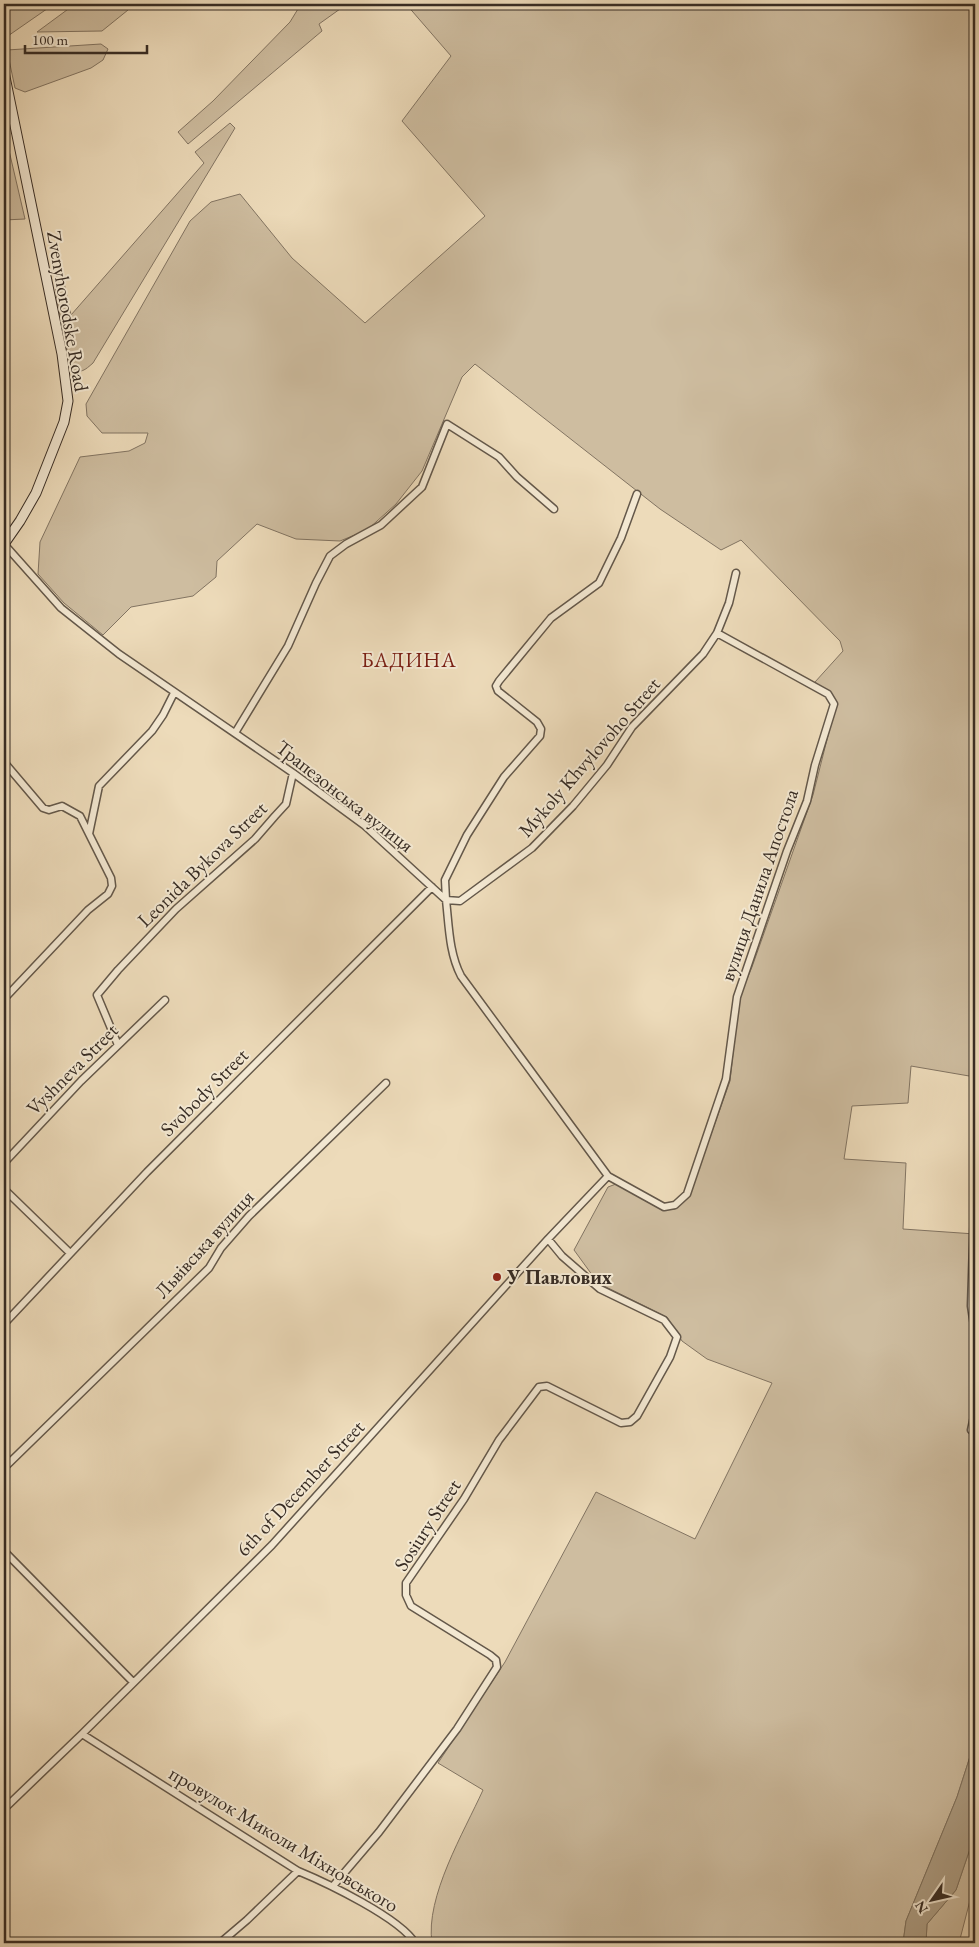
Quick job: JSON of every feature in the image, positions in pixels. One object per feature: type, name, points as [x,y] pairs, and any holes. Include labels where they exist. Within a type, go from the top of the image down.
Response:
[{"type":"main road","name":"Zvenyhorodske Road","points":[[4,72],[62,354],[68,401],[64,422],[36,493],[4,544]]},
{"type":"street","points":[[235,733],[288,646],[330,556],[346,544],[381,525],[422,487],[447,424],[499,457],[516,477],[554,509]]},
{"type":"street","points":[[608,1176],[454,964],[445,880],[467,835],[504,777],[540,736],[541,728],[537,722],[498,690],[496,686],[551,618],[599,583],[621,538],[637,494]]},
{"type":"street","name":"Трапезонська вулиця","points":[[4,544],[61,608],[119,654],[293,773],[364,825],[446,900]]},
{"type":"street","name":"Mykoly Khvylovoho Street","points":[[446,900],[460,901],[532,848],[573,806],[607,765],[632,727],[704,654],[717,633],[729,603],[736,573]]},
{"type":"street","name":"вулиця Данила Апостола","points":[[608,1176],[664,1207],[675,1205],[687,1194],[726,1079],[737,997],[787,851],[807,800],[834,704],[828,694],[717,633]]},
{"type":"street","points":[[89,834],[99,786],[152,731],[163,715],[174,693]]},
{"type":"street","points":[[4,762],[43,808],[49,810],[62,806],[80,816],[111,878],[112,886],[108,894],[88,910],[4,999]]},
{"type":"street","name":"Leonida Bykova Street","points":[[118,1045],[97,995],[176,909],[260,834],[286,804],[293,773]]},
{"type":"street","name":"Svobody Street","points":[[4,1324],[147,1172],[432,887]]},
{"type":"street","name":"Vyshneva Street","points":[[4,1163],[81,1081],[164,1000]]},
{"type":"street","name":"Львівська вулиця","points":[[4,1468],[209,1268],[221,1248],[249,1216],[386,1084]]},
{"type":"street","name":"6th of December Street","points":[[4,1809],[272,1545],[548,1239],[608,1176]]},
{"type":"street","points":[[975,1180],[971,1306],[975,1332]]},
{"type":"street","points":[[4,1189],[70,1253]]},
{"type":"street","name":"Sosiury Street","points":[[333,1886],[379,1832],[458,1728],[497,1668],[496,1660],[490,1654],[411,1606],[406,1595],[406,1583],[464,1499],[499,1440],[539,1387],[546,1386],[621,1423],[630,1422],[637,1416],[670,1357],[677,1337],[664,1320],[600,1289],[562,1256],[548,1239]]},
{"type":"street","points":[[971,1430],[975,1412]]},
{"type":"street","points":[[4,1551],[133,1682]]},
{"type":"street","name":"провулок Миколи Міхновського","points":[[82,1734],[298,1871],[333,1886],[406,1931],[415,1943]]},
{"type":"street","points":[[220,1943],[298,1871]]},
{"type":"shaded area","points":[[4,4],[54,4],[5,38]]},
{"type":"shaded area","points":[[75,4],[122,4],[128,10],[102,31],[37,32]]},
{"type":"shaded area","points":[[301,4],[347,4],[319,24],[322,31],[188,144],[178,132],[213,101],[290,22]]},
{"type":"shaded area","points":[[406,4],[975,4],[975,1077],[911,1066],[908,1103],[852,1106],[844,1159],[906,1163],[903,1229],[975,1234],[975,1741],[957,1797],[906,1921],[903,1943],[432,1943],[431,1925],[440,1885],[483,1790],[438,1763],[505,1662],[596,1492],[695,1539],[772,1383],[707,1359],[682,1341],[667,1317],[598,1283],[574,1250],[608,1187],[616,1184],[662,1210],[675,1209],[689,1196],[730,1081],[739,998],[752,967],[813,795],[836,704],[829,694],[815,682],[843,651],[840,641],[741,540],[721,550],[660,509],[475,364],[462,377],[422,471],[396,504],[367,530],[340,541],[296,539],[257,524],[217,561],[216,577],[193,596],[131,607],[103,635],[64,603],[38,574],[40,542],[80,457],[129,451],[145,443],[148,433],[102,433],[87,416],[86,404],[190,221],[211,202],[240,194],[292,258],[365,323],[485,216],[402,121],[451,56]]},
{"type":"shaded area","points":[[101,44],[108,49],[103,60],[91,68],[25,92],[15,88],[7,50]]},
{"type":"shaded area","points":[[230,123],[235,128],[93,363],[83,370],[71,369],[56,296],[55,280],[60,264],[71,315],[204,163],[195,152]]},
{"type":"shaded area","points":[[4,129],[25,219],[4,220]]},
{"type":"shaded area","points":[[975,1741],[975,1834],[956,1890],[927,1924],[926,1943],[903,1943],[906,1921],[957,1797]]},
{"type":"shaded area","points":[[975,1834],[975,1881],[959,1943],[926,1943],[927,1924],[956,1890]]},
{"type":"place","name":"У Павлових","points":[[497,1277]]},
{"type":"district","name":"БАДИНА","points":[[409,659]]}]
